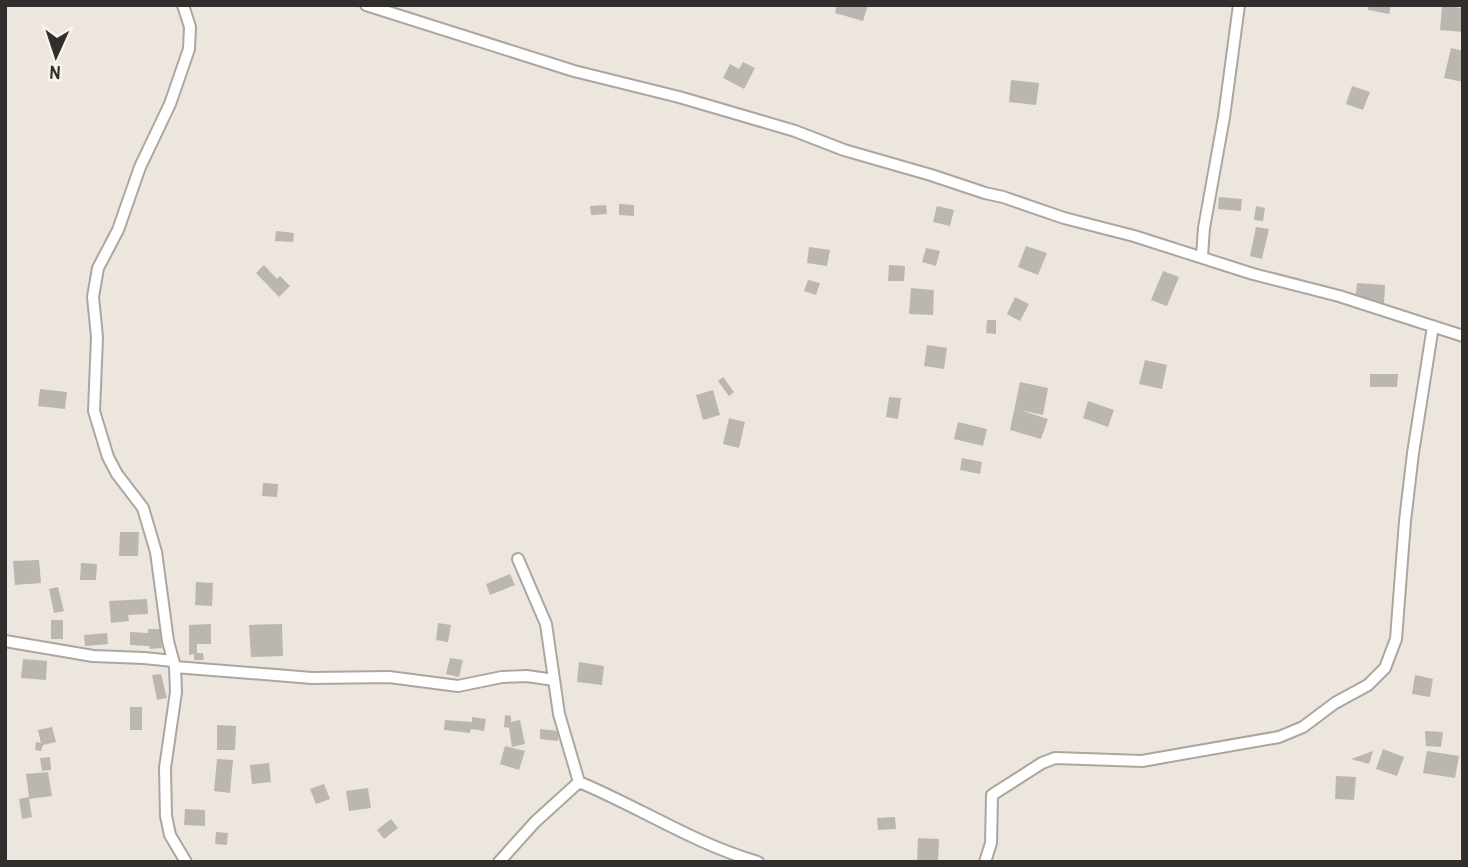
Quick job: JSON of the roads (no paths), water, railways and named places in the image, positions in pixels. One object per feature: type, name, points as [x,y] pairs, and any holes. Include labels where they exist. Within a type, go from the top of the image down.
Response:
[{"type":"street","points":[[183,5],[190,27],[189,49],[170,104],[140,167],[112,242],[98,268],[93,298],[97,337],[94,411],[108,457],[117,474],[139,502],[149,524],[156,552],[176,692],[165,768],[166,816],[170,835],[186,862]]},
{"type":"street","points":[[366,5],[574,71],[679,97],[794,131],[844,150],[1064,218],[1202,256],[1463,336]]},
{"type":"street","points":[[1202,256],[1204,228],[1224,117],[1239,5]]},
{"type":"street","points":[[985,862],[991,843],[992,795],[1042,763],[1055,758],[1142,761],[1279,737],[1303,727],[1335,703],[1368,685],[1385,668],[1396,639],[1413,453],[1433,326]]},
{"type":"street","points":[[518,559],[546,624],[559,713],[579,782]]},
{"type":"street","points":[[5,641],[93,656],[144,658],[174,664],[312,678],[389,677],[458,686],[502,677],[527,676],[554,680]]},
{"type":"street","points":[[499,862],[535,822],[579,782]]},
{"type":"street","points":[[579,782],[707,844],[758,862]]}]
